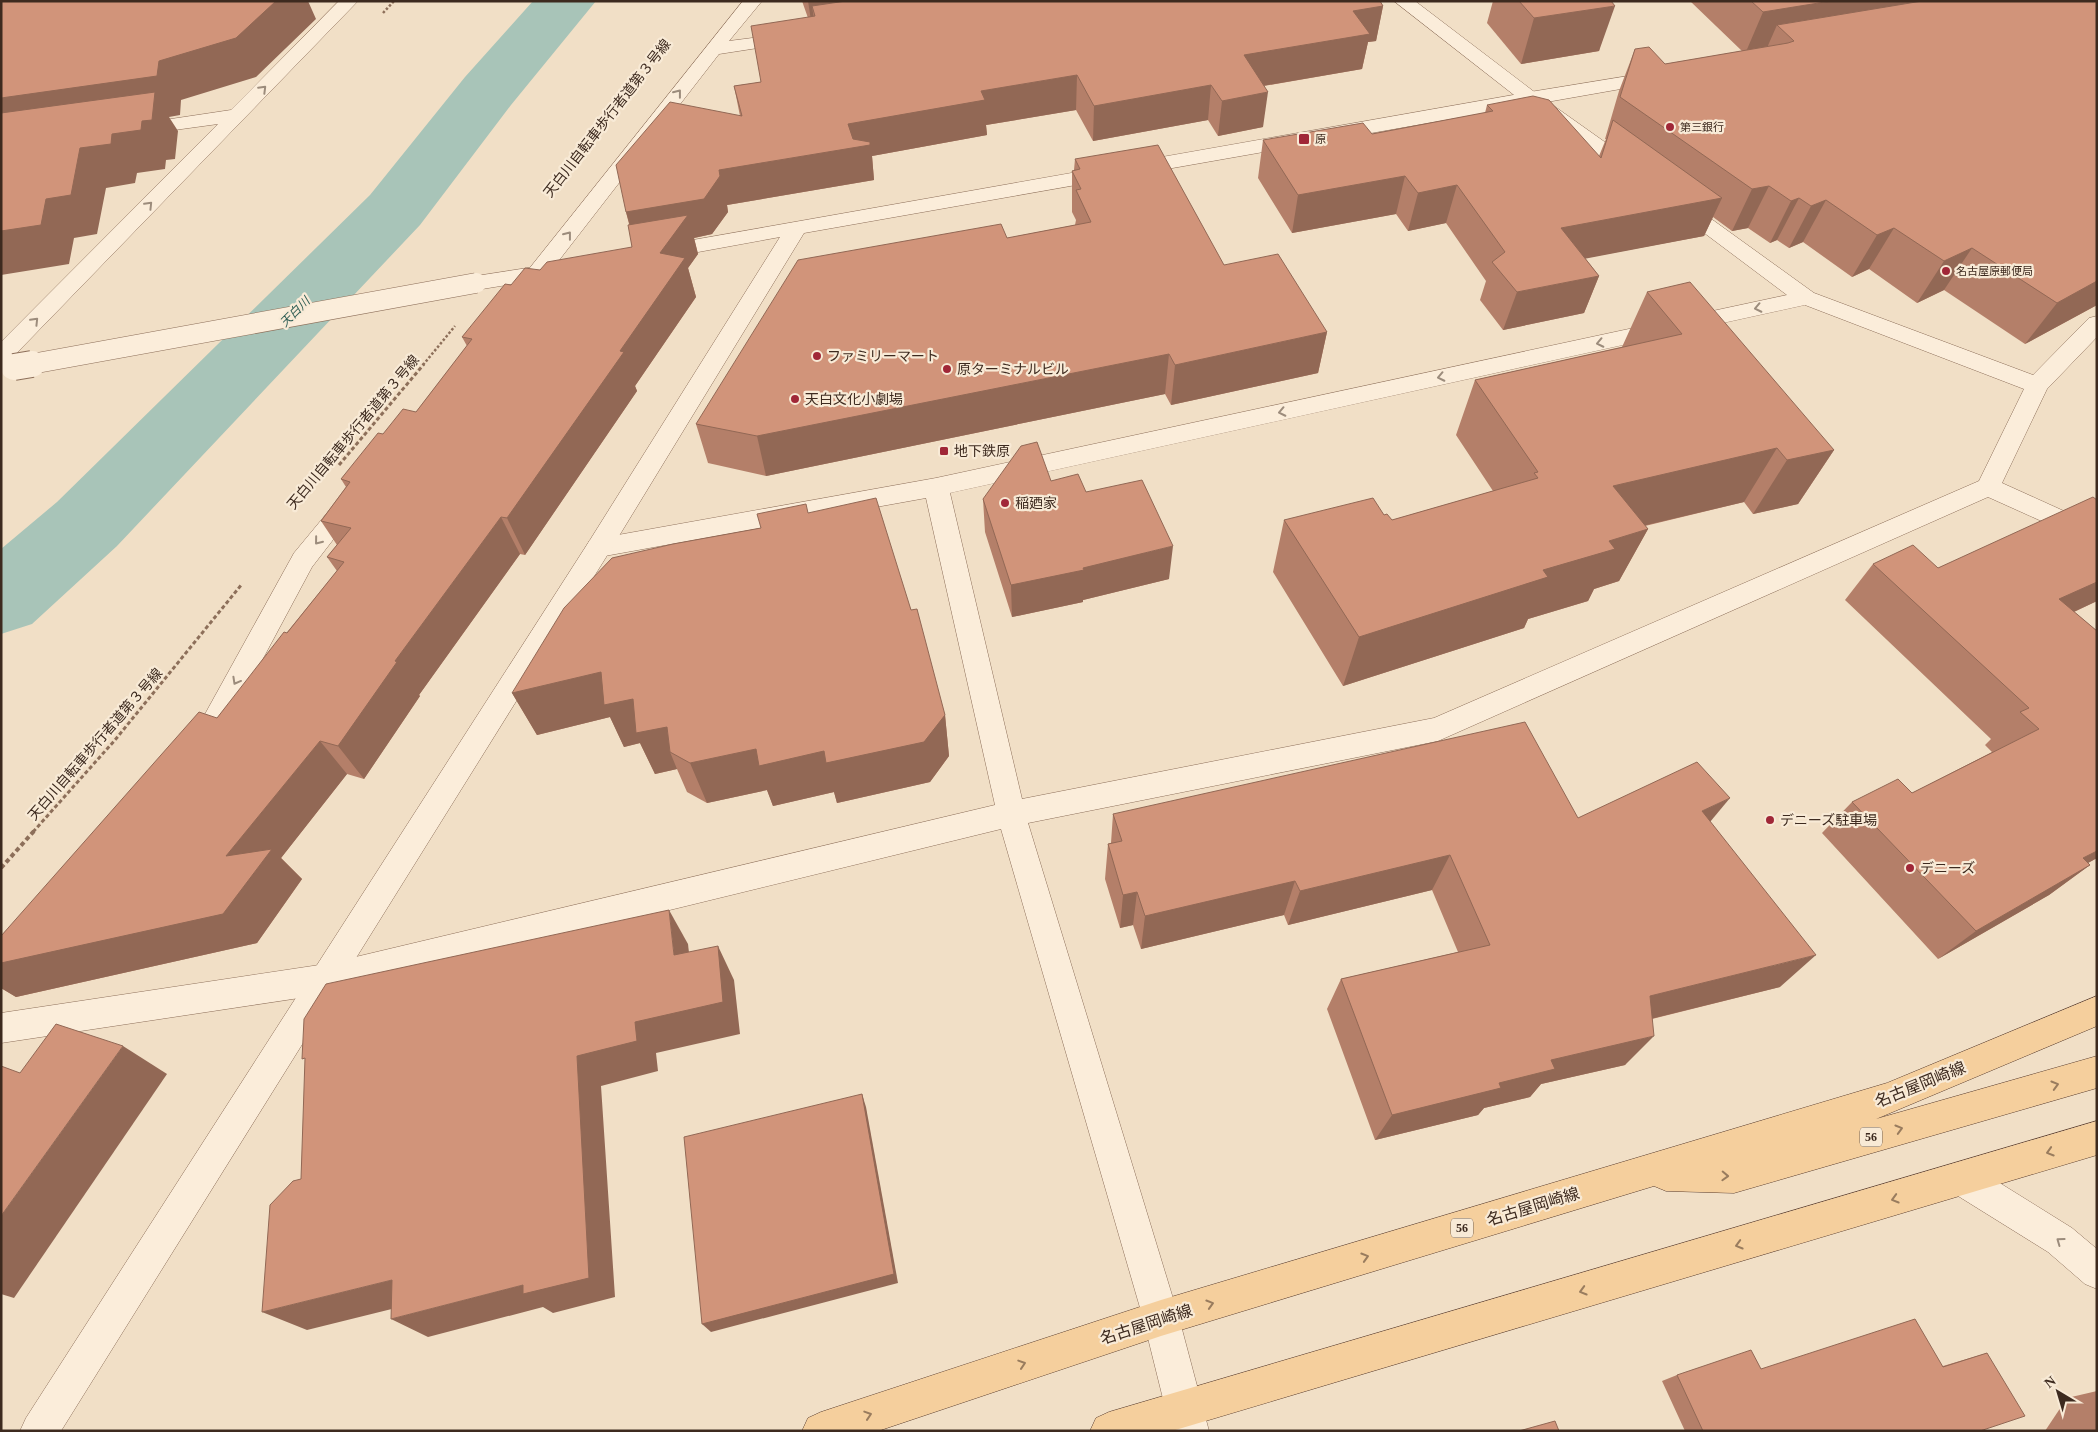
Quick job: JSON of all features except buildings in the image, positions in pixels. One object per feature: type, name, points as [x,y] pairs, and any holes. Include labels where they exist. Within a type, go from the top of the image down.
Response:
[{"type":"main road","name":"名古屋岡崎線","points":[[821,1431],[1161,1318],[1888,1099],[2097,1011]]},
{"type":"main road","name":"56","points":[[1642,1173],[1734,1176],[2097,1072]]},
{"type":"main road","points":[[1109,1431],[1187,1420],[2097,1138]]},
{"type":"street","points":[[5,364],[238,115],[349,1]]},
{"type":"street","points":[[507,311],[753,1]]},
{"type":"street","points":[[1403,1],[1530,98],[1569,124],[1806,298],[2037,385]]},
{"type":"street","points":[[713,49],[811,35]]},
{"type":"street","points":[[641,256],[1530,98],[1678,74]]},
{"type":"street","points":[[119,131],[238,115]]},
{"type":"street","points":[[39,1431],[599,547],[796,229]]},
{"type":"street","points":[[5,364],[575,267]]},
{"type":"street","points":[[599,547],[936,487],[1806,298]]},
{"type":"street","points":[[1,1028],[326,979],[1011,814],[1438,729],[1988,487],[2037,385],[2097,323]]},
{"type":"street","points":[[178,771],[204,742],[303,560],[364,484]]},
{"type":"street","points":[[936,487],[1011,814],[1161,1318],[1187,1420]]},
{"type":"street","points":[[1988,487],[2097,538]]},
{"type":"street","points":[[1962,1179],[2060,1240],[2097,1272]]},
{"type":"path","name":"天白川自転車歩行者道第３号線","points":[[337,467],[485,282]]},
{"type":"path","name":"天白川自転車歩行者道第３号線","points":[[1,868],[115,740],[244,581]]},
{"type":"waterway","name":"天白川","points":[[1,600],[87,524],[395,210],[488,91],[566,1]]},
{"type":"place","name":"第三銀行","points":[[1670,127]]},
{"type":"place","name":"原","points":[[1304,139]]},
{"type":"place","name":"名古屋原郵便局","points":[[1946,271]]},
{"type":"place","name":"ファミリーマート","points":[[817,356]]},
{"type":"place","name":"原ターミナルビル","points":[[947,369]]},
{"type":"place","name":"天白文化小劇場","points":[[795,399]]},
{"type":"place","name":"地下鉄原","points":[[944,451]]},
{"type":"place","name":"稲廼家","points":[[1005,503]]},
{"type":"place","name":"デニーズ駐車場","points":[[1770,820]]},
{"type":"place","name":"デニーズ","points":[[1910,868]]}]
